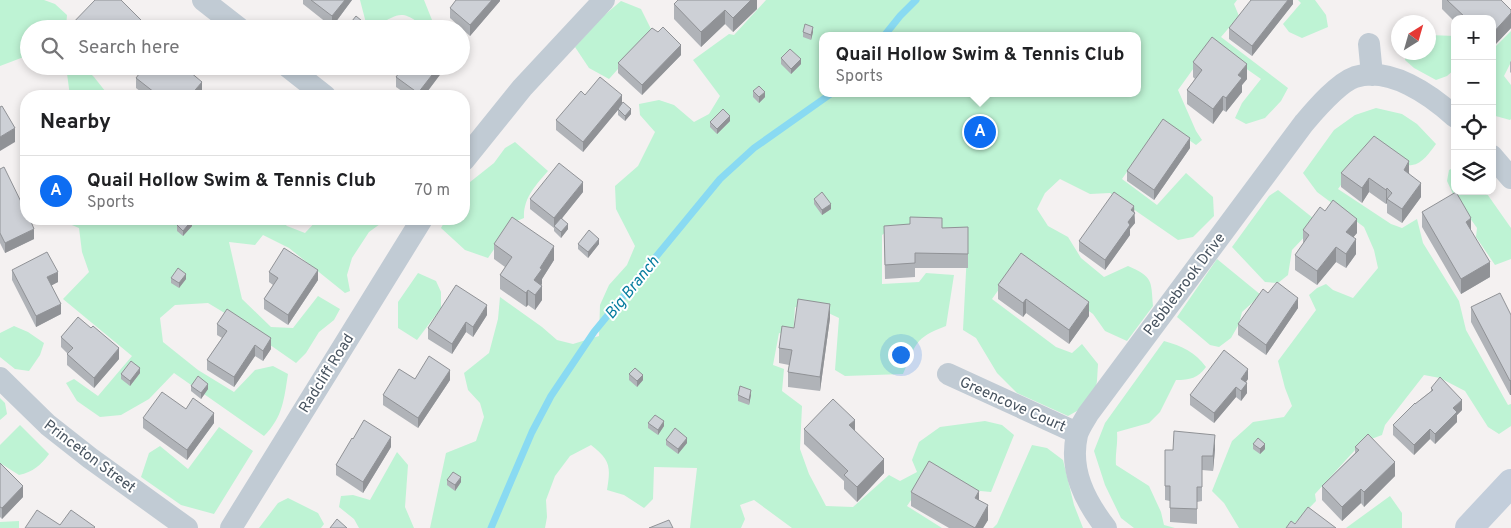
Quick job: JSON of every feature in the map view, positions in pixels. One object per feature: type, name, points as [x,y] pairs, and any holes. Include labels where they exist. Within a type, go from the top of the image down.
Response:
[{"type":"street","points":[[203,0],[229,20]]},
{"type":"street","points":[[470,153],[522,88],[604,0]]},
{"type":"street","points":[[1369,44],[1372,75]]},
{"type":"street","points":[[299,75],[318,90]]},
{"type":"street","name":"Pebblebrook Drive","points":[[1106,528],[1092,510],[1078,482],[1075,456],[1077,433],[1088,414],[1304,123],[1319,105],[1341,86],[1355,77],[1372,75],[1391,77],[1408,84],[1433,99],[1451,114]]},
{"type":"street","points":[[1496,161],[1511,178]]},
{"type":"street","name":"Radcliff Road","points":[[231,528],[418,225]]},
{"type":"street","name":"Greencove Court","points":[[948,374],[1077,433]]},
{"type":"street","name":"Princeton Street","points":[[0,378],[48,425],[90,458],[187,528]]},
{"type":"street","points":[[1469,528],[1511,483]]},
{"type":"green space","points":[[0,0],[44,0],[55,4],[67,15],[67,20],[20,20],[20,58],[0,66]]},
{"type":"green space","points":[[360,0],[424,0],[432,20],[414,20],[402,15],[388,20],[365,20]]},
{"type":"green space","points":[[766,0],[1237,0],[1234,4],[1239,16],[1221,37],[1288,88],[1281,101],[1265,118],[1246,124],[1235,118],[1242,103],[1261,79],[1211,44],[1178,90],[1196,131],[1202,140],[1196,145],[1165,123],[1159,126],[1122,179],[1157,205],[1186,173],[1213,197],[1214,216],[1193,237],[1178,240],[1110,193],[1090,194],[1060,179],[1045,193],[1037,209],[1048,226],[1068,237],[1081,258],[1104,277],[1128,266],[1142,273],[1149,280],[1152,290],[1153,306],[1127,341],[1105,331],[1093,314],[1019,261],[992,299],[1056,347],[1072,353],[1082,344],[1098,364],[1093,402],[1068,416],[1017,393],[997,373],[976,338],[963,330],[968,233],[891,228],[882,235],[882,284],[919,282],[926,273],[954,275],[946,326],[928,334],[917,343],[903,374],[845,376],[835,370],[839,318],[822,310],[795,307],[793,337],[779,333],[773,365],[784,369],[782,391],[802,406],[800,449],[809,474],[826,506],[853,507],[889,475],[900,481],[917,472],[912,460],[919,442],[940,427],[985,421],[1002,425],[1014,435],[991,492],[970,490],[930,472],[907,506],[942,528],[792,528],[754,500],[740,505],[745,519],[741,528],[690,528],[697,468],[654,467],[653,499],[644,508],[624,495],[607,490],[608,464],[602,455],[591,445],[570,456],[555,476],[546,500],[547,517],[545,528],[430,528],[446,453],[476,441],[484,417],[480,403],[468,390],[464,373],[489,353],[498,319],[500,297],[557,340],[573,344],[599,336],[600,305],[609,285],[627,265],[635,246],[616,209],[615,186],[638,166],[655,132],[640,115],[639,104],[659,100],[674,105],[694,122],[709,114],[720,96],[693,60],[729,34],[734,35]]},
{"type":"green space","points":[[1298,0],[1315,0],[1326,15],[1328,27],[1302,38],[1289,32],[1283,24],[1301,3]]},
{"type":"green space","points":[[621,1],[641,9],[652,31],[609,79],[589,68],[575,47],[601,18]]},
{"type":"green space","points":[[1511,31],[1511,62],[1504,76],[1511,85],[1510,120],[1496,116],[1496,46]]},
{"type":"green space","points":[[1436,35],[1451,36],[1451,72],[1447,76],[1436,80],[1414,68],[1405,60],[1436,60]]},
{"type":"green space","points":[[67,75],[92,75],[104,90],[69,90]]},
{"type":"green space","points":[[1376,108],[1402,114],[1417,124],[1436,144],[1422,160],[1412,165],[1396,162],[1367,150],[1338,189],[1391,224],[1402,228],[1417,219],[1423,243],[1459,301],[1466,330],[1508,405],[1511,404],[1511,426],[1499,434],[1488,427],[1465,391],[1440,378],[1424,375],[1385,425],[1382,435],[1366,441],[1355,450],[1315,494],[1316,501],[1290,528],[1239,528],[1224,503],[1212,491],[1232,441],[1253,422],[1284,417],[1292,406],[1278,361],[1316,310],[1309,295],[1317,288],[1326,284],[1333,290],[1353,298],[1378,268],[1374,250],[1364,227],[1317,192],[1303,173],[1334,130],[1355,115]]},
{"type":"green space","points":[[515,142],[548,171],[528,198],[524,218],[512,223],[488,258],[465,250],[441,228],[443,225],[470,225],[470,182],[494,163],[505,148]]},
{"type":"green space","points":[[1451,169],[1451,190],[1447,181],[1449,170]]},
{"type":"green space","points":[[1278,190],[1313,218],[1310,231],[1292,250],[1288,275],[1278,283],[1265,282],[1232,247],[1269,196]]},
{"type":"green space","points":[[1454,195],[1488,195],[1511,228],[1511,259],[1495,265],[1476,237],[1477,228]]},
{"type":"green space","points":[[72,225],[286,225],[305,233],[312,225],[379,225],[369,232],[352,258],[347,275],[350,291],[345,293],[289,248],[263,235],[255,245],[229,242],[242,299],[271,327],[293,328],[318,296],[340,309],[334,320],[319,332],[306,353],[296,363],[208,303],[175,305],[160,318],[163,342],[198,370],[234,392],[255,370],[273,366],[288,374],[284,400],[279,415],[264,436],[174,373],[149,399],[121,415],[100,417],[77,401],[66,383],[74,379],[98,396],[132,356],[63,299],[89,272],[82,252],[79,228]]},
{"type":"green space","points":[[1217,259],[1261,295],[1242,312],[1239,324],[1231,338],[1219,347],[1210,345],[1177,317]]},
{"type":"green space","points":[[418,273],[436,281],[441,292],[441,308],[417,340],[398,328],[398,302]]},
{"type":"green space","points":[[14,326],[28,332],[44,343],[40,355],[29,371],[15,369],[0,357],[0,333]]},
{"type":"green space","points":[[1164,341],[1188,350],[1206,367],[1193,378],[1176,380],[1160,412],[1149,423],[1117,432],[1116,465],[1149,486],[1161,512],[1164,525],[1175,528],[1134,528],[1121,518],[1105,485],[1094,451],[1105,423]]},
{"type":"green space","points":[[0,398],[5,403],[7,414],[0,420]]},
{"type":"green space","points":[[20,425],[49,454],[36,468],[19,475],[0,463],[0,445]]},
{"type":"green space","points":[[219,427],[253,451],[214,514],[181,505],[141,477],[149,453],[160,446],[188,469]]},
{"type":"green space","points":[[1032,445],[1047,448],[1063,460],[1074,505],[1083,528],[993,528],[997,524]]},
{"type":"green space","points":[[397,452],[408,465],[405,507],[414,528],[359,528],[354,519],[339,507],[341,496],[353,495],[370,500]]},
{"type":"green space","points":[[1390,496],[1402,513],[1402,528],[1346,528]]},
{"type":"green space","points":[[288,498],[318,513],[324,524],[321,528],[259,528],[278,503]]},
{"type":"green space","points":[[19,521],[19,528],[0,528],[0,522]]},
{"type":"building","points":[[95,0],[121,0],[141,20],[76,20]]},
{"type":"building","points":[[311,0],[345,0],[332,16]]},
{"type":"building","points":[[456,0],[492,0],[470,25],[470,20],[464,20],[450,8]]},
{"type":"building","points":[[678,0],[751,0],[733,18],[725,10],[701,32],[674,4]]},
{"type":"building","points":[[1251,0],[1288,0],[1252,46],[1229,28]]},
{"type":"building","points":[[1447,0],[1501,0],[1511,10],[1511,13],[1496,30],[1496,15],[1463,15]]},
{"type":"building","points":[[356,16],[361,20],[353,20]]},
{"type":"building","points":[[805,24],[813,27],[811,35],[803,32]]},
{"type":"building","points":[[663,27],[681,45],[642,85],[618,63],[652,28],[658,32]]},
{"type":"building","points":[[1212,37],[1247,64],[1238,75],[1242,78],[1226,98],[1223,96],[1213,109],[1187,90],[1202,70],[1193,62]]},
{"type":"building","points":[[790,49],[801,59],[791,69],[781,58]]},
{"type":"building","points":[[138,75],[194,75],[202,82],[195,90],[151,90],[136,78]]},
{"type":"building","points":[[397,75],[432,75],[420,90],[414,90],[396,77]]},
{"type":"building","points":[[600,77],[622,95],[583,142],[556,120],[581,91],[585,95]]},
{"type":"building","points":[[759,86],[765,92],[759,97],[753,91]]},
{"type":"building","points":[[623,102],[631,109],[625,116],[618,109]]},
{"type":"building","points":[[2,106],[15,128],[0,137],[0,107]]},
{"type":"building","points":[[723,109],[730,116],[717,129],[710,122]]},
{"type":"building","points":[[1163,119],[1190,138],[1154,190],[1127,171]]},
{"type":"building","points":[[1374,136],[1409,161],[1404,170],[1421,183],[1402,209],[1387,199],[1392,193],[1387,188],[1386,190],[1369,178],[1362,188],[1341,173]]},
{"type":"building","points":[[559,163],[583,182],[554,218],[530,199]]},
{"type":"building","points":[[4,167],[20,200],[20,225],[32,225],[34,229],[5,243],[0,233],[0,169]]},
{"type":"building","points":[[822,192],[831,204],[822,210],[814,199]]},
{"type":"building","points":[[1114,192],[1134,206],[1131,210],[1135,213],[1128,222],[1130,225],[1105,260],[1079,241]]},
{"type":"building","points":[[1451,195],[1458,195],[1471,218],[1466,222],[1490,262],[1461,279],[1422,212]]},
{"type":"building","points":[[1333,200],[1357,219],[1346,232],[1356,239],[1346,254],[1336,247],[1317,271],[1295,255],[1309,235],[1303,230],[1320,207],[1325,211]]},
{"type":"building","points":[[512,217],[554,246],[534,280],[542,286],[535,295],[528,290],[526,293],[500,275],[512,257],[494,244]]},
{"type":"building","points":[[910,217],[942,218],[942,228],[968,227],[968,254],[915,253],[915,263],[885,265],[884,226],[910,224]]},
{"type":"building","points":[[561,218],[568,224],[561,232],[554,226]]},
{"type":"building","points":[[177,225],[188,225],[183,231]]},
{"type":"building","points":[[589,230],[599,239],[588,252],[578,244]]},
{"type":"building","points":[[284,248],[318,270],[288,315],[264,299],[278,278],[269,272]]},
{"type":"building","points":[[47,252],[58,272],[47,277],[61,304],[36,316],[12,270]]},
{"type":"building","points":[[1021,253],[1089,302],[1069,330],[1026,299],[1023,303],[998,285]]},
{"type":"building","points":[[178,268],[186,274],[179,283],[171,278]]},
{"type":"building","points":[[1277,282],[1298,298],[1266,345],[1238,324],[1263,289],[1268,293]]},
{"type":"building","points":[[456,285],[487,305],[473,327],[466,322],[452,344],[428,328]]},
{"type":"building","points":[[1500,293],[1511,315],[1510,381],[1471,307]]},
{"type":"building","points":[[798,299],[830,304],[820,377],[788,372],[792,350],[779,348],[782,326],[794,328]]},
{"type":"building","points":[[227,309],[271,338],[263,351],[255,345],[234,377],[207,360],[227,331],[217,324]]},
{"type":"building","points":[[78,317],[91,328],[93,326],[119,348],[94,378],[67,354],[73,348],[61,337]]},
{"type":"building","points":[[1224,350],[1248,369],[1241,379],[1247,383],[1241,391],[1236,387],[1214,413],[1190,395]]},
{"type":"building","points":[[429,356],[450,370],[418,418],[383,395],[399,369],[415,379]]},
{"type":"building","points":[[131,361],[140,368],[130,381],[121,374]]},
{"type":"building","points":[[635,368],[643,375],[637,381],[629,374]]},
{"type":"building","points":[[198,376],[208,384],[201,393],[191,386]]},
{"type":"building","points":[[1440,377],[1462,400],[1453,408],[1457,412],[1435,434],[1430,429],[1414,445],[1393,425],[1415,403],[1433,390],[1431,388]]},
{"type":"building","points":[[740,386],[751,390],[749,400],[738,395]]},
{"type":"building","points":[[162,392],[186,409],[193,398],[214,413],[187,450],[143,418]]},
{"type":"building","points":[[833,399],[855,420],[849,425],[884,459],[857,487],[844,475],[848,471],[804,429]]},
{"type":"building","points":[[655,415],[664,421],[658,430],[648,423]]},
{"type":"building","points":[[364,420],[391,437],[363,482],[336,465]]},
{"type":"building","points":[[675,428],[687,438],[678,449],[666,440]]},
{"type":"building","points":[[1174,431],[1215,435],[1213,456],[1202,456],[1202,487],[1197,487],[1197,509],[1170,508],[1170,486],[1165,486],[1165,450],[1173,450]]},
{"type":"building","points":[[1368,434],[1395,462],[1364,492],[1361,489],[1342,507],[1322,486],[1359,450],[1355,447]]},
{"type":"building","points":[[1258,438],[1265,444],[1260,449],[1253,444]]},
{"type":"building","points":[[929,461],[979,491],[975,498],[988,505],[975,528],[911,492]]},
{"type":"building","points":[[0,463],[23,486],[2,508],[0,507]]},
{"type":"building","points":[[453,472],[461,477],[455,485],[447,480]]},
{"type":"building","points":[[1308,507],[1336,528],[1286,528],[1291,521],[1295,524]]},
{"type":"building","points":[[37,510],[60,525],[71,510],[95,527],[25,528]]},
{"type":"building","points":[[337,519],[347,528],[330,528]]},
{"type":"building","points":[[669,520],[673,528],[649,528]]},
{"type":"waterway","name":"Big Branch","points":[[887,32],[916,0]]},
{"type":"waterway","name":"Big Branch","points":[[491,528],[532,432],[551,396],[594,332],[720,179],[754,148],[826,97]]},
{"type":"place","name":"Quail Hollow Swim & Tennis Club","points":[[980,132]]}]
